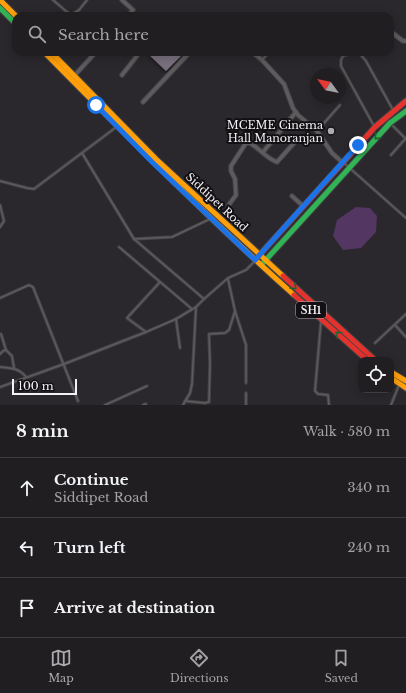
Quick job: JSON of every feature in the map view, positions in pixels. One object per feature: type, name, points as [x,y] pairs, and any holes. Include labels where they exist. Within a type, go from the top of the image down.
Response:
[{"type":"main road","points":[[0,0],[12,12]]},
{"type":"main road","points":[[0,8],[12,20]]},
{"type":"main road","name":"Siddipet Road","points":[[48,56],[152,162],[255,260],[364,357]]},
{"type":"main road","name":"Siddipet Road","points":[[55,56],[156,159],[265,261],[372,357]]},
{"type":"main road","points":[[255,260],[342,162],[375,128],[406,101]]},
{"type":"main road","points":[[261,265],[390,123],[406,111]]},
{"type":"main road","points":[[322,185],[329,191]]},
{"type":"main road","points":[[299,211],[305,217]]},
{"type":"main road","points":[[394,374],[406,381]]},
{"type":"main road","points":[[394,380],[406,388]]},
{"type":"street","points":[[122,0],[133,10],[131,12]]},
{"type":"street","points":[[394,34],[406,42]]},
{"type":"street","points":[[74,76],[92,56]]},
{"type":"street","points":[[122,75],[137,56]]},
{"type":"street","points":[[143,102],[186,56]]},
{"type":"street","points":[[257,56],[284,84],[298,115],[317,131],[332,152],[342,162]]},
{"type":"street","points":[[263,152],[296,112]]},
{"type":"street","points":[[228,206],[236,196],[235,179],[231,171],[231,166],[248,142],[277,162],[294,143]]},
{"type":"street","points":[[292,196],[303,206]]},
{"type":"lane","points":[[53,0],[67,12]]},
{"type":"lane","points":[[77,12],[87,0]]},
{"type":"lane","points":[[262,60],[266,56]]},
{"type":"lane","points":[[343,56],[341,66],[375,128]]},
{"type":"lane","points":[[362,56],[394,110]]},
{"type":"lane","points":[[317,131],[340,105]]},
{"type":"lane","points":[[391,155],[406,139],[393,126]]},
{"type":"lane","points":[[0,181],[34,189],[117,127]]},
{"type":"lane","points":[[82,153],[134,239],[204,299]]},
{"type":"lane","points":[[342,162],[406,218]]},
{"type":"lane","points":[[0,205],[4,221],[0,227]]},
{"type":"lane","points":[[134,239],[172,237],[211,218]]},
{"type":"lane","points":[[119,247],[192,309]]},
{"type":"lane","points":[[0,387],[64,364],[176,319],[196,307],[228,278],[246,270],[255,260]]},
{"type":"lane","points":[[228,278],[235,310],[246,345],[246,383]]},
{"type":"lane","points":[[146,332],[127,318],[160,282]]},
{"type":"lane","points":[[0,298],[29,285],[33,288],[78,401]]},
{"type":"lane","points":[[183,405],[190,393],[192,384],[196,307]]},
{"type":"lane","points":[[185,401],[205,404],[209,402],[209,334],[229,330],[235,310]]},
{"type":"lane","points":[[375,343],[406,314]]},
{"type":"lane","points":[[176,319],[180,348]]},
{"type":"lane","points":[[321,319],[315,391],[318,394],[328,395],[329,405]]},
{"type":"lane","points":[[394,324],[406,337]]},
{"type":"lane","points":[[1,334],[6,350],[12,356],[14,368]]},
{"type":"lane","points":[[0,354],[6,350]]},
{"type":"lane","points":[[0,367],[14,368],[22,372],[26,377]]},
{"type":"lane","points":[[391,405],[399,384]]},
{"type":"lane","points":[[105,405],[147,386]]},
{"type":"lane","points":[[246,393],[246,405]]},
{"type":"shaded area","points":[[356,207],[370,208],[377,216],[376,232],[361,248],[343,250],[333,236],[337,220]]},
{"type":"building","points":[[150,56],[181,56],[166,71]]},
{"type":"traffic: fast","points":[[0,8],[12,20]]},
{"type":"traffic: fast","points":[[263,263],[390,123],[406,111]]},
{"type":"traffic: slow","points":[[0,0],[12,12]]},
{"type":"traffic: slow","points":[[48,56],[198,206],[294,295]]},
{"type":"traffic: slow","points":[[55,56],[156,159],[283,276]]},
{"type":"traffic: slow","points":[[394,374],[406,381]]},
{"type":"traffic: slow","points":[[394,380],[406,388]]},
{"type":"traffic: jam","points":[[255,260],[375,127],[406,101]]},
{"type":"traffic: jam","points":[[283,276],[372,357]]},
{"type":"traffic: jam","points":[[294,295],[364,357]]},
{"type":"place","name":"MCEME Cinema Hall Manoranjan","points":[[331,131]]},
{"type":"route","points":[[96,105],[152,162],[255,260],[358,145]]}]
